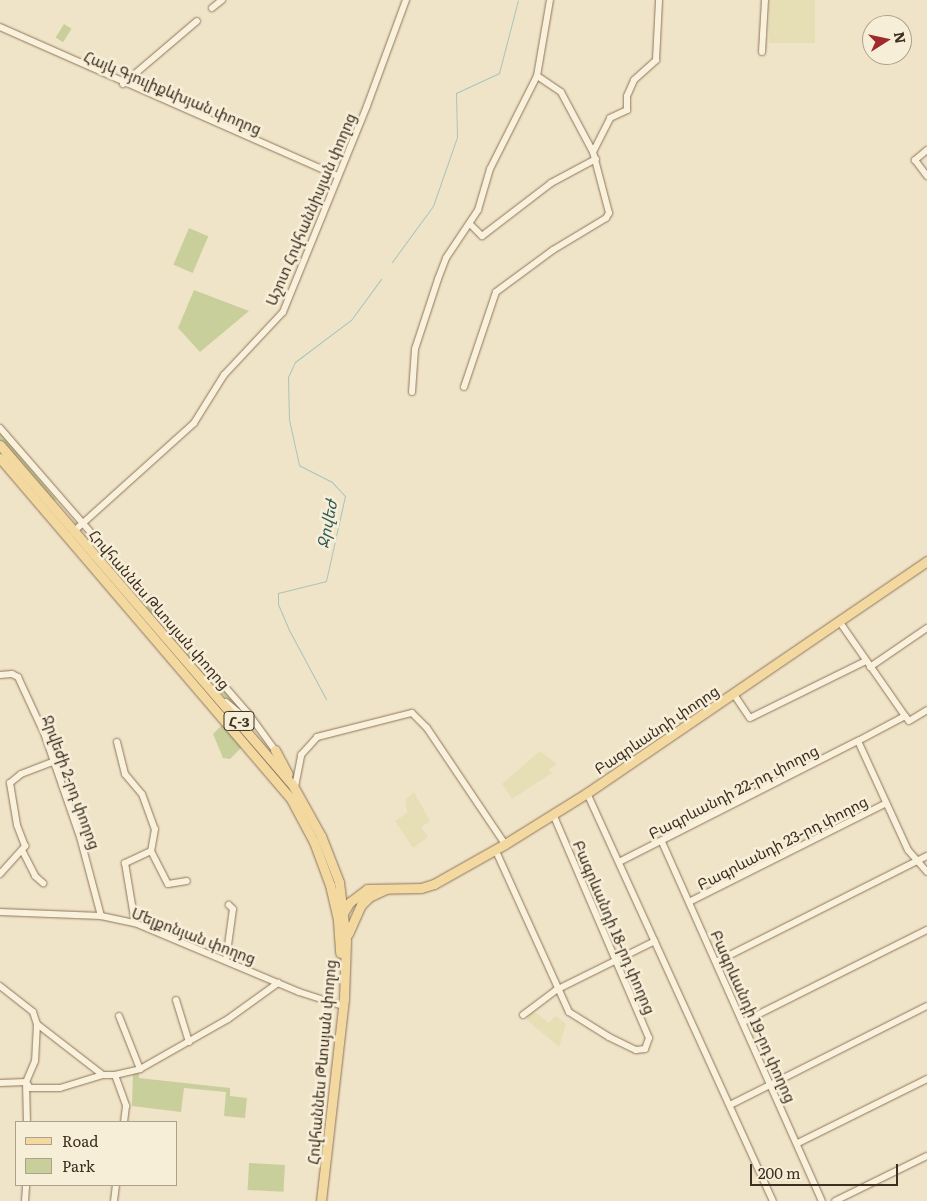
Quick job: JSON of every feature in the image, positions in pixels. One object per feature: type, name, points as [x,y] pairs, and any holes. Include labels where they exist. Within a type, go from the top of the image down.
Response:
[{"type":"main road","name":"Հովհաննես Թևոսյան փողոց","points":[[0,445],[71,534],[305,814],[336,872],[345,911],[346,941],[321,1201]]},
{"type":"main road","name":"Հովհաննես Թևոսյան փողոց","points":[[0,458],[218,695],[294,786],[323,864],[338,921],[339,934],[340,1005],[316,1201]]},
{"type":"main road","name":"Բագրևանդի փողոց","points":[[338,921],[345,911],[367,889],[421,888],[434,884],[505,844],[587,793],[927,561]]},
{"type":"main road","points":[[275,750],[294,786]]},
{"type":"main road","name":"Բագրևանդի փողոց","points":[[346,941],[361,905],[369,897],[388,888]]},
{"type":"main road","points":[[339,934],[346,941]]},
{"type":"street","points":[[212,8],[222,0]]},
{"type":"street","name":"Աշոտ Հովհաննիսյան փողոց","points":[[71,534],[194,423],[224,375],[283,312],[406,0]]},
{"type":"street","points":[[412,392],[415,349],[438,279],[446,258],[470,224],[490,169],[537,76],[550,0]]},
{"type":"street","points":[[593,152],[610,118],[626,110],[627,96],[634,80],[656,60],[659,0]]},
{"type":"street","points":[[762,52],[765,0]]},
{"type":"street","points":[[123,84],[197,20]]},
{"type":"street","name":"Հայկ Գյուլիքևխյան փողոց","points":[[0,27],[123,84],[338,176]]},
{"type":"street","points":[[464,387],[496,292],[553,250],[606,218],[609,213],[593,152],[561,92],[537,76]]},
{"type":"street","points":[[927,150],[915,160],[927,176]]},
{"type":"street","points":[[470,224],[482,236],[551,183],[596,159]]},
{"type":"street","points":[[0,428],[248,713],[275,750]]},
{"type":"street","points":[[838,622],[905,716]]},
{"type":"street","points":[[733,693],[750,718],[868,664],[927,628]]},
{"type":"street","name":"Ջրվեժի 2-րդ փողոց","points":[[0,675],[12,674],[18,677],[55,761],[97,892],[101,916]]},
{"type":"street","points":[[218,695],[258,729]]},
{"type":"street","name":"Բագրևանդի 22-րդ փողոց","points":[[620,862],[905,716],[909,721],[927,710]]},
{"type":"street","points":[[294,786],[301,755],[317,737],[412,713],[427,728],[505,844]]},
{"type":"street","points":[[858,741],[885,804],[908,850],[920,860],[927,872]]},
{"type":"street","points":[[117,742],[125,774],[142,794],[155,829],[151,851],[168,884],[187,882]]},
{"type":"street","points":[[0,874],[22,850],[25,844],[17,825],[10,783],[21,774],[55,761]]},
{"type":"street","points":[[587,793],[773,1201]]},
{"type":"street","name":"Բագրևանդի 23-րդ փողոց","points":[[689,902],[885,804]]},
{"type":"street","name":"Բագրևանդի 18-րդ փողոց","points":[[553,814],[649,1038],[644,1049],[636,1050],[609,1037],[568,1012],[556,990]]},
{"type":"street","name":"Բագրևանդի 19-րդ փողոց","points":[[662,842],[798,1143],[822,1201]]},
{"type":"street","points":[[495,849],[556,990]]},
{"type":"street","points":[[22,850],[35,876],[43,883]]},
{"type":"street","points":[[135,923],[126,863],[151,851]]},
{"type":"street","points":[[716,962],[927,856]]},
{"type":"street","points":[[226,960],[233,909],[229,905]]},
{"type":"street","name":"Մելքոնյան փողոց","points":[[0,912],[101,916],[135,923],[278,983],[340,1005]]},
{"type":"street","points":[[744,1022],[927,930]]},
{"type":"street","points":[[523,1016],[556,990],[655,941]]},
{"type":"street","points":[[26,1082],[30,1088],[60,1088],[103,1074],[115,1075],[140,1069],[189,1042],[278,983]]},
{"type":"street","points":[[0,986],[33,1012],[37,1024],[35,1061],[26,1082],[27,1121]]},
{"type":"street","points":[[176,1000],[189,1042]]},
{"type":"street","points":[[730,1105],[927,1006]]},
{"type":"street","points":[[119,1016],[140,1069]]},
{"type":"street","points":[[37,1024],[103,1074]]},
{"type":"street","points":[[115,1075],[126,1106],[124,1121]]},
{"type":"street","points":[[798,1143],[927,1079]]},
{"type":"street","points":[[0,1082],[26,1082]]},
{"type":"street","points":[[835,1201],[927,1156]]},
{"type":"street","points":[[25,1201],[26,1186]]},
{"type":"street","points":[[114,1201],[116,1186]]},
{"type":"shaded area","points":[[769,0],[815,0],[815,43],[769,43]]},
{"type":"shaded area","points":[[540,751],[557,764],[549,769],[552,773],[512,799],[502,784]]},
{"type":"shaded area","points":[[414,792],[430,821],[421,827],[428,837],[413,848],[395,821],[407,813],[406,799]]},
{"type":"shaded area","points":[[532,1010],[549,1023],[556,1016],[566,1024],[559,1047],[527,1020]]},
{"type":"green space","points":[[64,24],[72,29],[63,42],[56,38]]},
{"type":"green space","points":[[189,228],[208,236],[193,273],[173,265]]},
{"type":"green space","points":[[194,290],[249,311],[200,352],[178,328]]},
{"type":"green space","points":[[0,432],[56,499],[53,502],[0,440]]},
{"type":"green space","points":[[89,541],[104,550],[249,718],[228,700],[176,643]]},
{"type":"green space","points":[[84,547],[293,790],[302,806],[82,549]]},
{"type":"green space","points":[[224,723],[243,746],[230,759],[223,758],[213,734]]},
{"type":"green space","points":[[133,1072],[139,1073],[139,1078],[230,1088],[230,1096],[247,1098],[245,1118],[224,1116],[226,1092],[184,1088],[181,1112],[132,1106]]},
{"type":"green space","points":[[249,1163],[285,1165],[284,1192],[248,1190]]},
{"type":"waterway","name":"Ջրվեժ","points":[[392,262],[433,206],[457,137],[456,93],[499,73],[518,0]]},
{"type":"waterway","name":"Ջրվեժ","points":[[326,699],[289,630],[278,604],[278,593],[326,581],[345,496],[332,482],[299,465],[289,419],[288,377],[295,362],[351,320],[381,279]]}]
